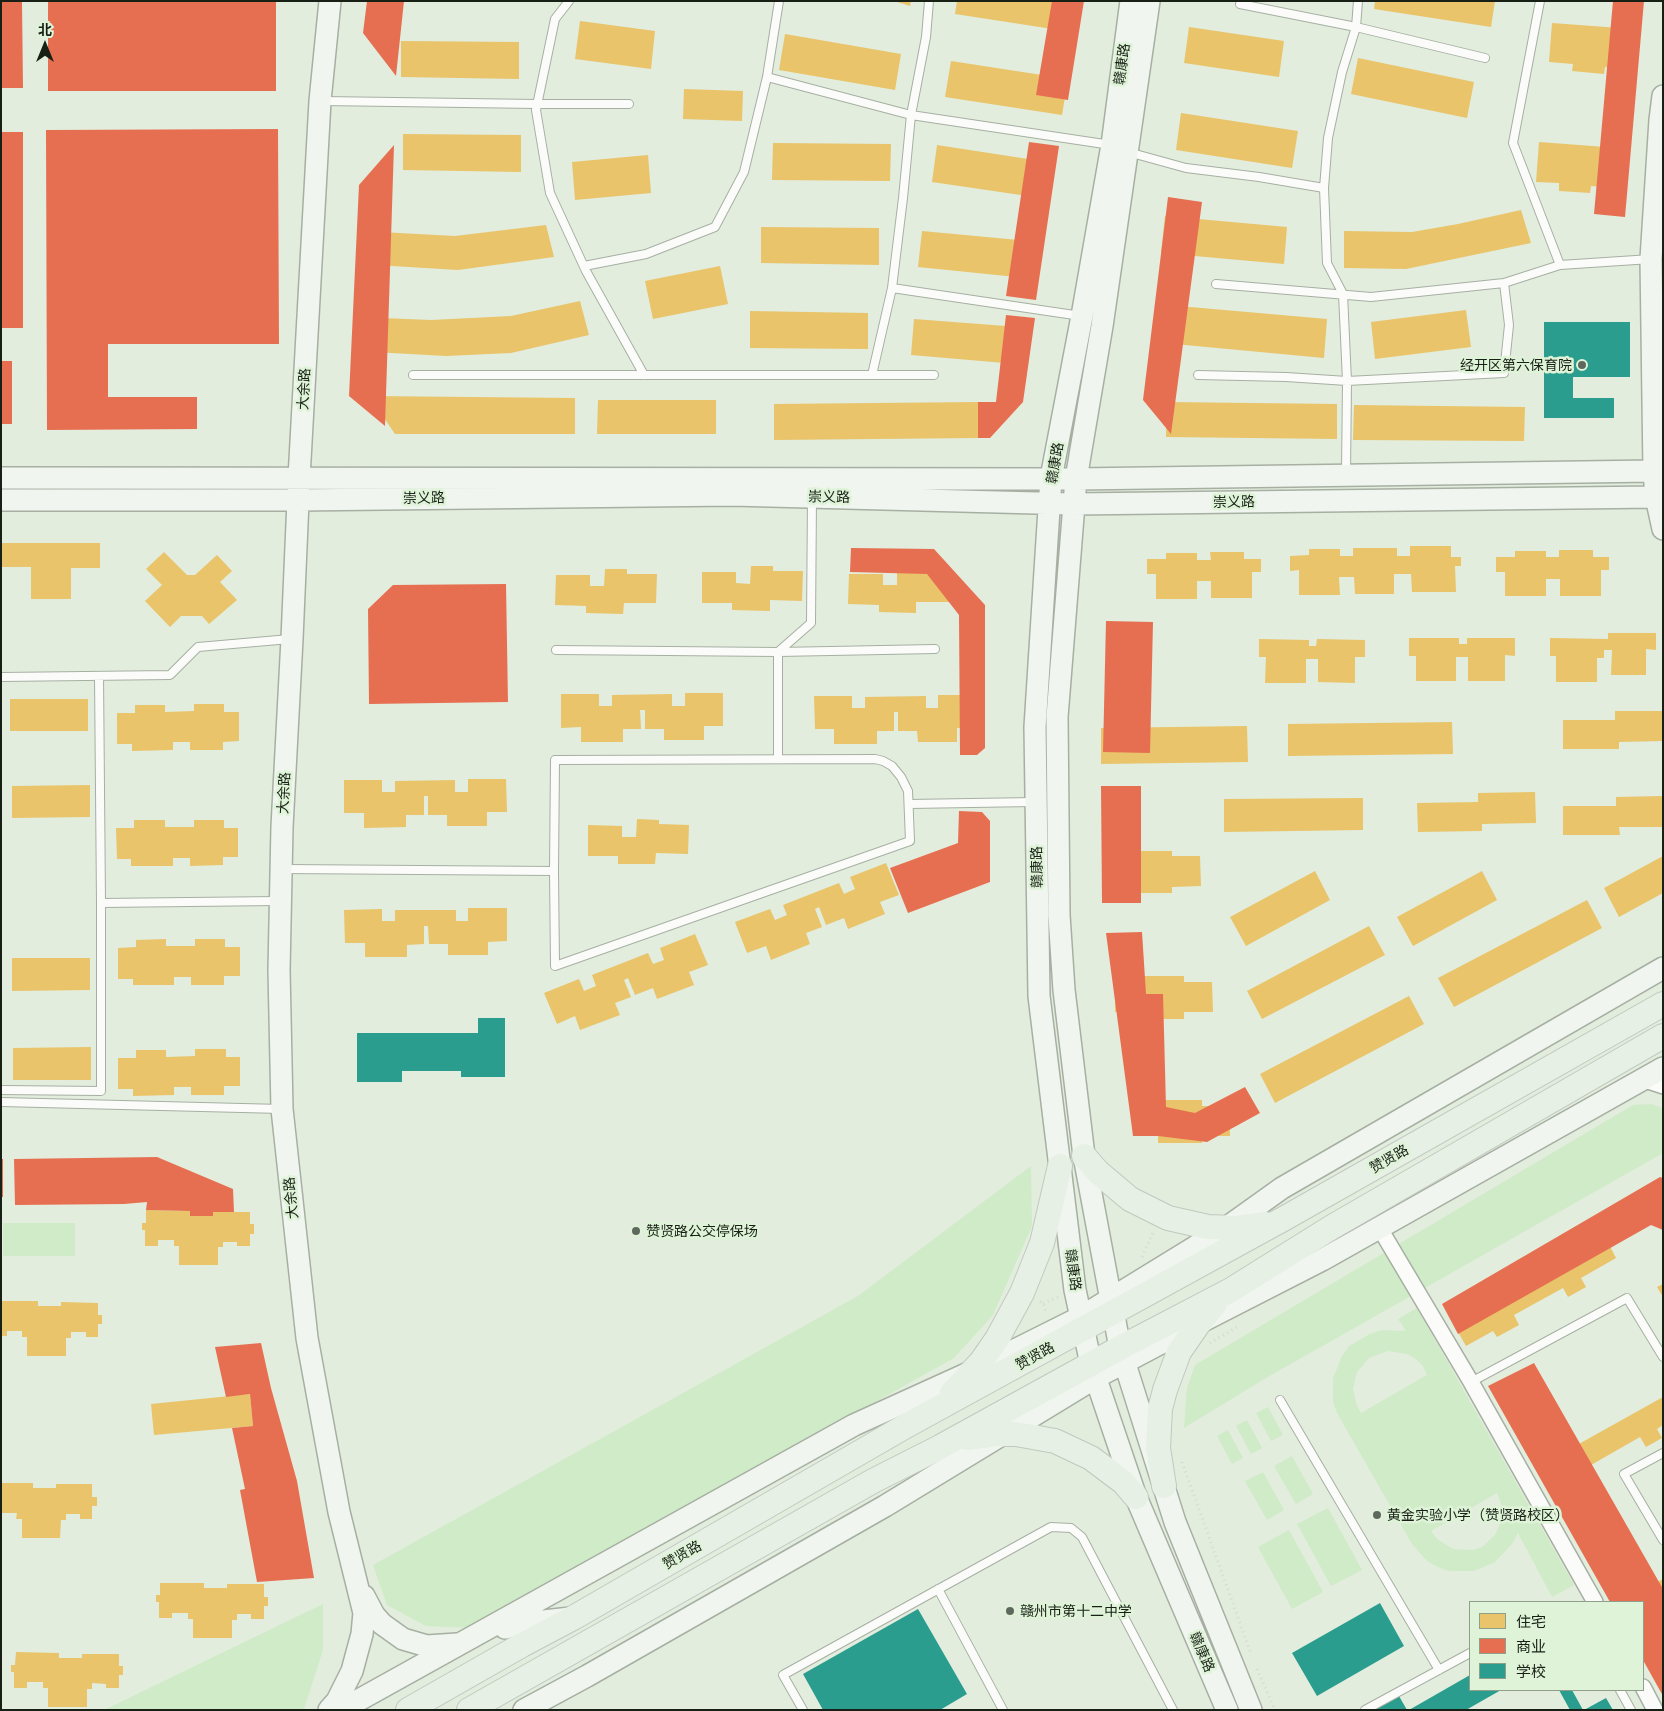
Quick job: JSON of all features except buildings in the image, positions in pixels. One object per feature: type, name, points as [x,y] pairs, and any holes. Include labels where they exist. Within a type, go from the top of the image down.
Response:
[{"type":"main road","name":"大余路","points":[[330,1],[320,101],[299,478],[281,869],[279,970],[282,1109],[307,1338],[339,1512],[356,1580]]},
{"type":"main road","name":"赣康路","points":[[1131,1],[1120,149],[1102,326],[1076,479],[1057,717],[1059,915],[1064,990],[1084,1156],[1111,1306],[1122,1355],[1175,1522],[1251,1710]]},
{"type":"main road","name":"赣康路","points":[[1149,1],[1120,149],[1082,316],[1051,478],[1035,727],[1039,996],[1075,1290],[1093,1371],[1136,1498],[1227,1710]]},
{"type":"main road","points":[[1663,96],[1652,259],[1657,313],[1654,471],[1656,497],[1663,528]]},
{"type":"main road","name":"崇义路","points":[[1,478],[1076,479],[1654,471]]},
{"type":"main road","name":"崇义路","points":[[1,500],[298,500],[732,495],[1074,504],[1656,497]]},
{"type":"main road","points":[[1111,1306],[1282,1188],[1663,968]]},
{"type":"main road","name":"赞贤路","points":[[408,1710],[573,1618],[1111,1306],[1285,1218],[1663,1004]]},
{"type":"main road","points":[[469,1710],[873,1481],[1122,1355],[1340,1222],[1663,1036]]},
{"type":"main road","points":[[1122,1355],[1199,1323],[1322,1260],[1663,1068]]},
{"type":"main road","points":[[1084,1156],[1098,1172],[1130,1199],[1148,1210],[1168,1218],[1188,1224],[1226,1228],[1267,1225],[1285,1218]]},
{"type":"main road","points":[[904,1427],[943,1403],[973,1371],[1012,1315],[1042,1243],[1060,1166]]},
{"type":"main road","points":[[1164,1486],[1158,1448],[1160,1409],[1171,1371],[1179,1352],[1199,1323],[1231,1290]]},
{"type":"main road","points":[[341,1710],[854,1425],[1082,1323]]},
{"type":"main road","points":[[522,1710],[587,1676],[885,1506],[1003,1434],[1093,1371]]},
{"type":"main road","points":[[940,1448],[977,1436],[1003,1434],[1036,1436],[1074,1448],[1091,1458],[1123,1482],[1136,1498]]},
{"type":"main road","points":[[356,1580],[378,1620],[403,1639],[427,1646],[469,1640],[525,1623],[573,1618]]},
{"type":"main road","points":[[329,1710],[346,1687],[358,1656],[364,1613],[356,1580]]},
{"type":"main road","points":[[522,1710],[567,1655]]},
{"type":"street","points":[[1642,1079],[1663,1086]]},
{"type":"street","points":[[1379,1227],[1471,1382],[1594,1601]]},
{"type":"street","points":[[1644,1689],[1655,1710]]},
{"type":"lane","points":[[569,1],[556,19],[536,110],[550,194],[584,266],[644,375]]},
{"type":"lane","points":[[584,266],[646,254],[714,227],[744,172],[767,77],[779,1]]},
{"type":"lane","points":[[872,375],[892,288],[911,115],[926,37],[929,1]]},
{"type":"lane","points":[[1346,475],[1347,380],[1343,294],[1327,263],[1324,188],[1328,138],[1342,72],[1356,27],[1358,1]]},
{"type":"lane","points":[[1540,1],[1514,142],[1560,265]]},
{"type":"lane","points":[[1240,4],[1356,27],[1486,58]]},
{"type":"lane","points":[[767,77],[911,115],[1120,149],[1186,168],[1259,177],[1324,188]]},
{"type":"lane","points":[[320,101],[629,104]]},
{"type":"lane","points":[[1216,284],[1371,296],[1504,283],[1560,265],[1652,259]]},
{"type":"lane","points":[[1198,376],[1347,380],[1504,373],[1510,324],[1504,283]]},
{"type":"lane","points":[[892,288],[1082,316]]},
{"type":"lane","points":[[413,376],[934,376]]},
{"type":"lane","points":[[778,759],[778,652],[811,623],[812,497]]},
{"type":"lane","points":[[1,677],[170,675],[198,647],[292,639]]},
{"type":"lane","points":[[556,650],[778,652],[935,649]]},
{"type":"lane","points":[[1,1090],[101,1091],[99,676]]},
{"type":"lane","points":[[875,759],[892,766],[901,777],[908,791],[909,804],[910,841],[556,966],[554,871],[555,760],[875,759]]},
{"type":"lane","points":[[909,804],[1036,802]]},
{"type":"lane","points":[[281,869],[554,871]]},
{"type":"lane","points":[[101,903],[280,901]]},
{"type":"lane","points":[[1,1102],[282,1109]]},
{"type":"lane","points":[[1471,1382],[1627,1298],[1663,1357]]},
{"type":"lane","points":[[1280,1400],[1439,1670]]},
{"type":"lane","points":[[1663,1453],[1624,1474],[1663,1540]]},
{"type":"lane","points":[[803,1710],[783,1675],[1051,1527],[1071,1528],[1082,1537],[1173,1710]]},
{"type":"lane","points":[[938,1589],[1003,1710]]},
{"type":"lane","points":[[1365,1710],[1469,1655]]},
{"type":"lane","points":[[1621,1691],[1631,1710]]},
{"type":"path","points":[[1202,1348],[1244,1323]]},
{"type":"path","points":[[1182,1460],[1252,1657]]},
{"type":"path","points":[[1256,1666],[1275,1710]]},
{"type":"green space","points":[[1651,1104],[1663,1108],[1663,1153],[1266,1378],[1184,1428],[1187,1388],[1195,1365],[1633,1105]]},
{"type":"green space","points":[[1031,1166],[1032,1226],[993,1315],[954,1358],[470,1628],[426,1626],[387,1605],[373,1565],[858,1296]]},
{"type":"green space","points":[[3,1223],[75,1223],[75,1256],[3,1256]]},
{"type":"green space","points":[[1417,1308],[1574,1585],[1552,1597],[1518,1533],[1512,1544],[1495,1562],[1474,1571],[1449,1571],[1438,1567],[1427,1561],[1412,1544],[1337,1413],[1333,1402],[1333,1378],[1342,1356],[1349,1346],[1370,1334],[1382,1330],[1406,1331],[1398,1319]],"holes":[[[1388,1351],[1407,1354],[1416,1359],[1423,1366],[1427,1375],[1361,1413],[1357,1406],[1353,1389],[1357,1372],[1369,1358]],[[1497,1493],[1503,1509],[1502,1519],[1495,1535],[1482,1547],[1472,1550],[1453,1549],[1437,1539],[1431,1531]]]},
{"type":"green space","points":[[1268,1407],[1283,1435],[1271,1441],[1256,1413]]},
{"type":"green space","points":[[1247,1420],[1262,1448],[1251,1454],[1236,1426]]},
{"type":"green space","points":[[1228,1430],[1243,1458],[1232,1464],[1217,1436]]},
{"type":"green space","points":[[1292,1456],[1313,1494],[1296,1504],[1274,1466]]},
{"type":"green space","points":[[1263,1472],[1284,1510],[1267,1520],[1245,1481]]},
{"type":"green space","points":[[1328,1508],[1362,1570],[1331,1586],[1297,1524]]},
{"type":"green space","points":[[1289,1530],[1323,1592],[1292,1609],[1258,1547]]},
{"type":"green space","points":[[323,1604],[323,1650],[304,1709],[104,1710]]},
{"type":"place","name":"经开区第六保育院","points":[[1582,365]]},
{"type":"place","name":"赞贤路公交停保场","points":[[636,1231]]},
{"type":"place","name":"黄金实验小学（赞贤路校区）","points":[[1377,1515]]},
{"type":"place","name":"赣州市第十二中学","points":[[1010,1611]]}]
